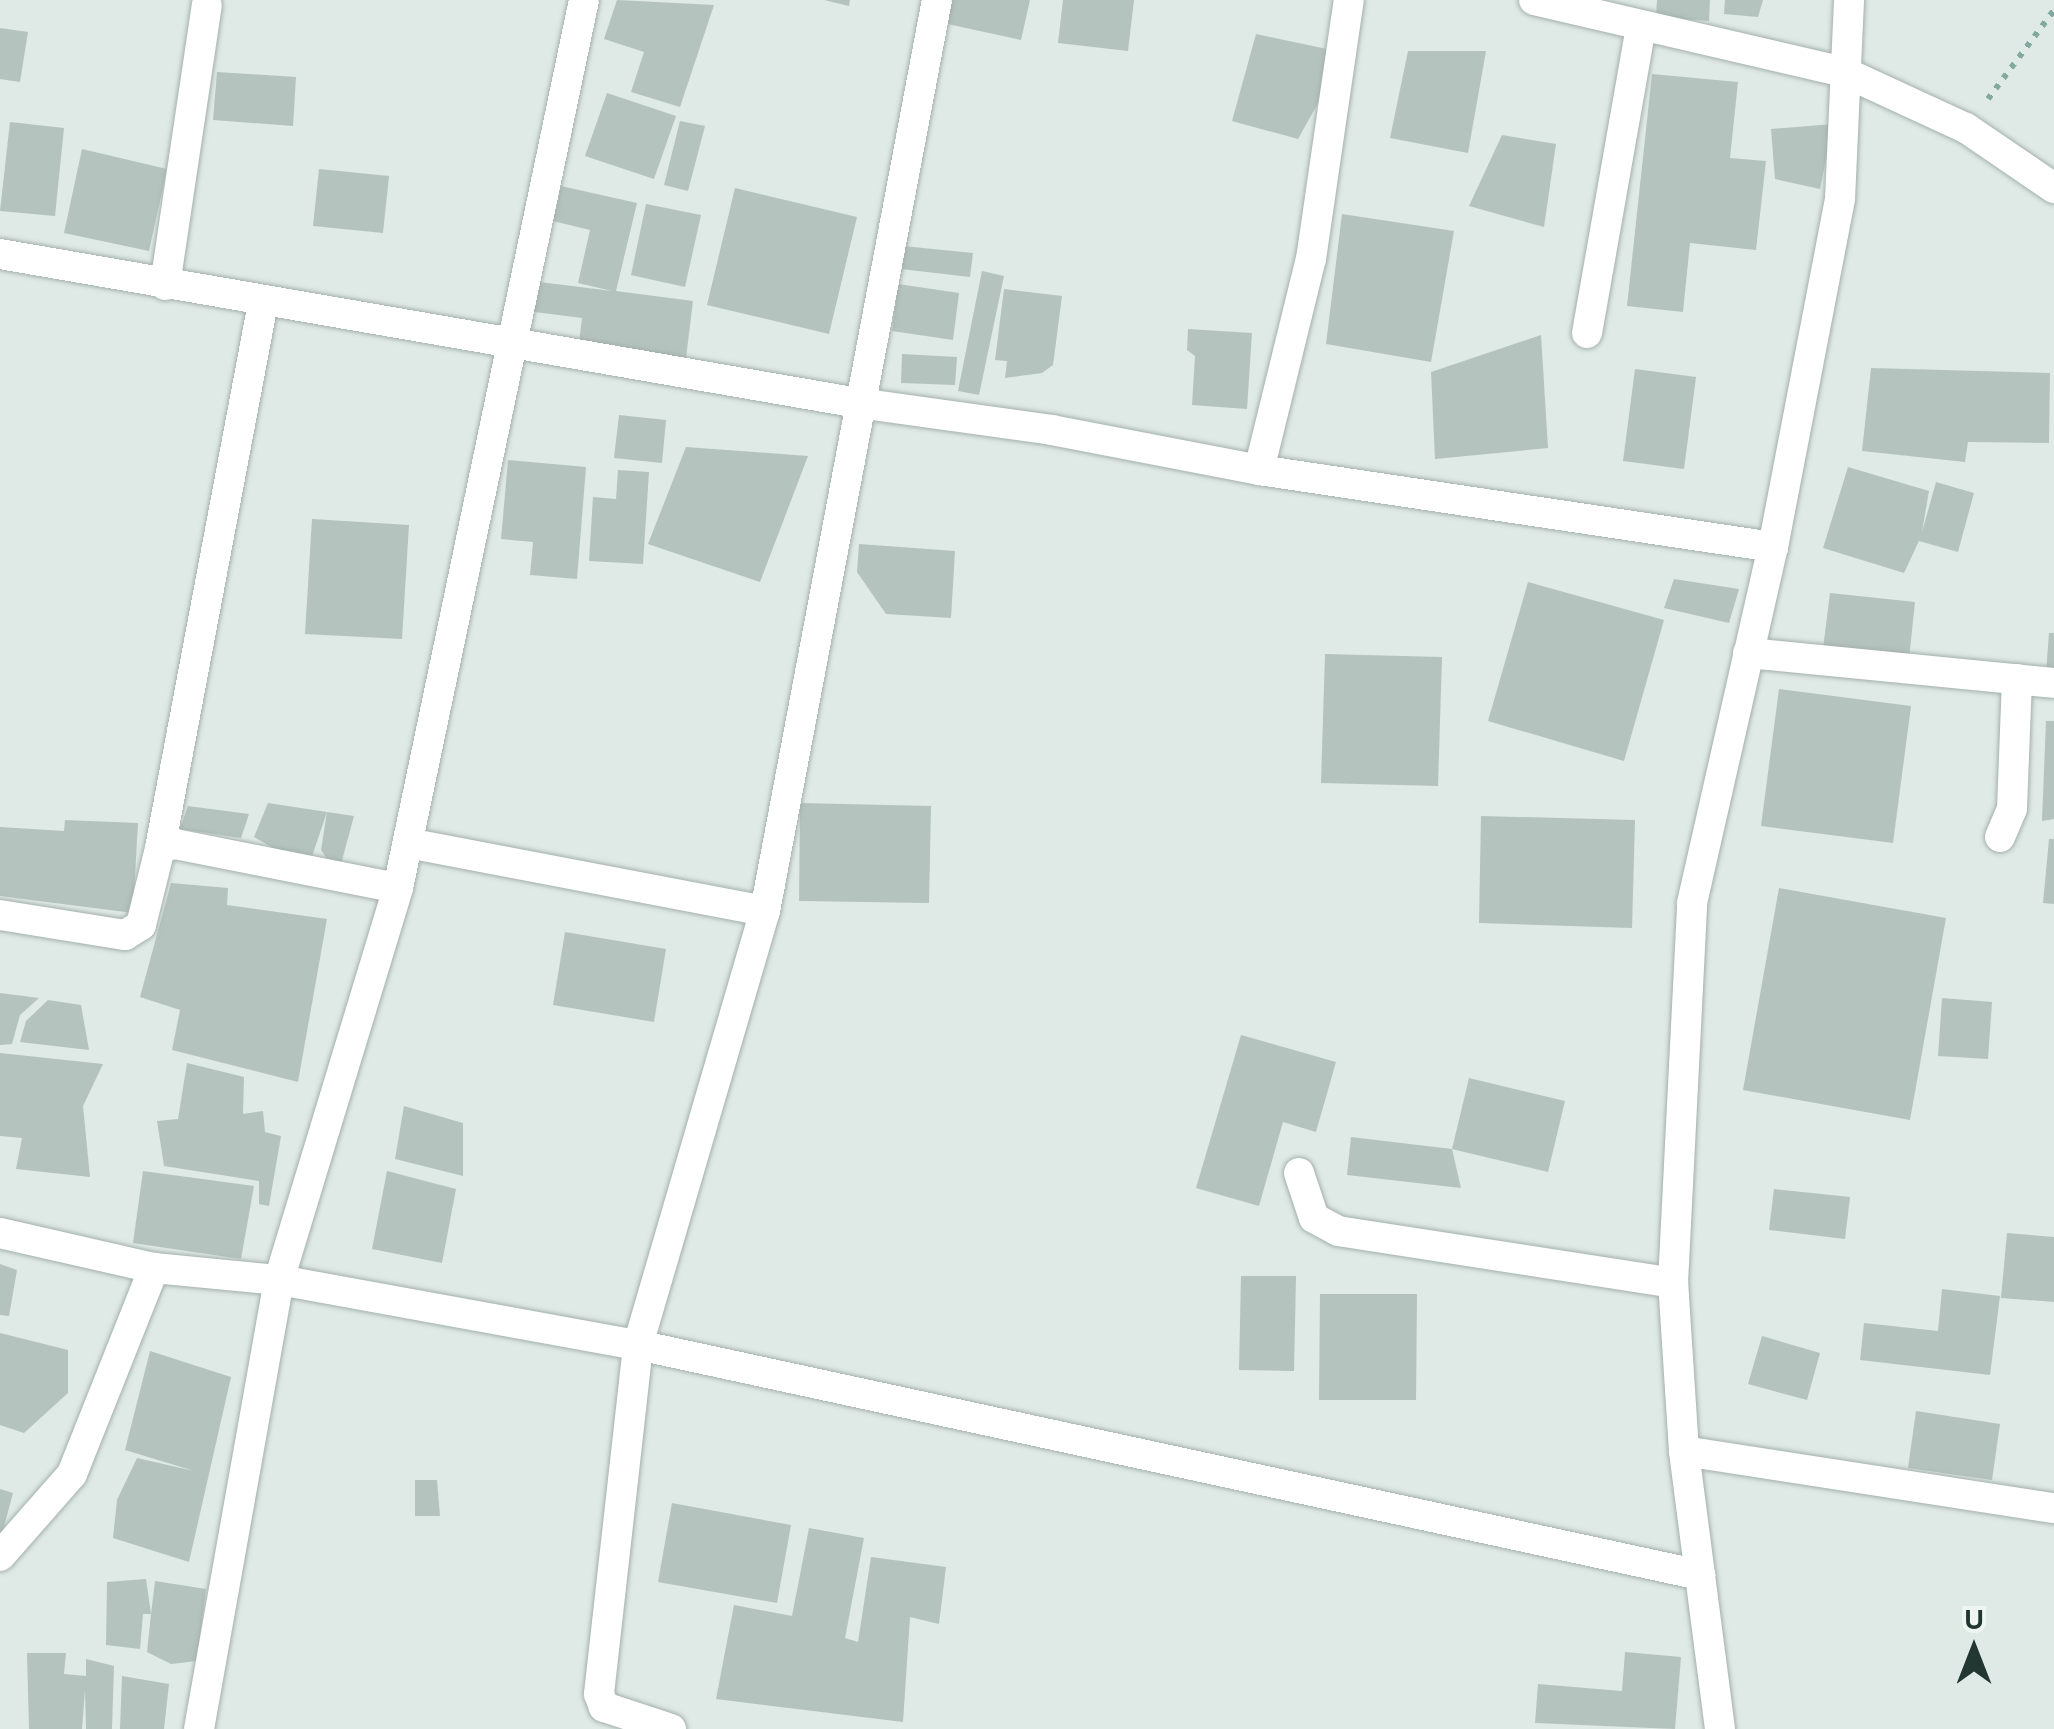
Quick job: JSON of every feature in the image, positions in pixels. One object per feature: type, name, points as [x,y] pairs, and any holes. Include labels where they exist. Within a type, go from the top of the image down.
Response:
[{"type":"street","points":[[198,1729],[279,1280],[398,888],[584,0]]},
{"type":"street","points":[[671,1729],[604,1707],[599,1694],[638,1345],[765,911],[858,402],[937,0]]},
{"type":"street","points":[[1259,470],[1311,259],[1348,0]]},
{"type":"street","points":[[1534,0],[1626,16],[1844,72],[1966,128],[2054,188]]},
{"type":"street","points":[[1726,1727],[1684,1451],[1673,1284],[1692,903],[1773,546],[1840,198],[1847,136],[1844,72],[1849,0]]},
{"type":"street","points":[[165,285],[207,5]]},
{"type":"street","points":[[1587,333],[1626,16]]},
{"type":"street","points":[[0,254],[263,303],[858,402],[1052,430],[1259,470],[1773,546]]},
{"type":"street","points":[[0,916],[126,936],[145,916],[263,303]]},
{"type":"street","points":[[1748,653],[2054,682]]},
{"type":"street","points":[[2000,837],[2012,809],[2017,678]]},
{"type":"street","points":[[160,848],[194,843],[398,888]]},
{"type":"street","points":[[408,843],[765,911]]},
{"type":"street","points":[[1298,1173],[1314,1218],[1338,1232],[1673,1284]]},
{"type":"street","points":[[0,1234],[154,1268],[279,1280],[638,1345],[1700,1575]]},
{"type":"street","points":[[0,1556],[72,1474],[154,1268]]},
{"type":"street","points":[[1684,1451],[2054,1508]]},
{"type":"path","points":[[1966,128],[2054,10]]},
{"type":"building","points":[[617,0],[714,5],[680,107],[631,92],[644,52],[604,39]]},
{"type":"building","points":[[824,0],[850,0],[849,6]]},
{"type":"building","points":[[943,0],[1030,0],[1021,40],[938,22]]},
{"type":"building","points":[[1063,0],[1134,0],[1128,51],[1058,43]]},
{"type":"building","points":[[1657,0],[1710,0],[1709,21],[1656,17]]},
{"type":"building","points":[[1725,0],[1763,0],[1758,17],[1724,14]]},
{"type":"building","points":[[0,28],[28,32],[20,82],[0,79]]},
{"type":"building","points":[[1256,34],[1346,53],[1298,139],[1232,121]]},
{"type":"building","points":[[1408,51],[1486,51],[1468,153],[1390,138]]},
{"type":"building","points":[[217,72],[296,77],[293,126],[213,120]]},
{"type":"building","points":[[1652,74],[1738,82],[1730,158],[1766,161],[1756,250],[1690,243],[1683,312],[1627,306]]},
{"type":"building","points":[[607,93],[676,116],[654,179],[585,156]]},
{"type":"building","points":[[680,121],[705,126],[688,191],[664,185]]},
{"type":"building","points":[[10,122],[64,128],[55,216],[0,211]]},
{"type":"building","points":[[1833,124],[1820,189],[1775,179],[1771,129]]},
{"type":"building","points":[[1502,135],[1556,144],[1544,227],[1469,206]]},
{"type":"building","points":[[82,149],[167,169],[149,251],[64,233]]},
{"type":"building","points":[[319,169],[389,176],[383,233],[313,226]]},
{"type":"building","points":[[561,186],[637,203],[616,291],[693,301],[686,358],[579,343],[582,318],[527,311],[531,281],[612,291],[578,283],[590,230],[553,221]]},
{"type":"building","points":[[735,188],[857,217],[829,334],[707,305]]},
{"type":"building","points":[[646,204],[701,215],[685,287],[631,275]]},
{"type":"building","points":[[1342,214],[1454,231],[1431,362],[1326,344]]},
{"type":"building","points":[[903,246],[973,253],[970,277],[901,269]]},
{"type":"building","points":[[982,271],[1004,276],[979,395],[958,391]]},
{"type":"building","points":[[898,284],[959,293],[953,340],[892,331]]},
{"type":"building","points":[[1004,289],[1062,296],[1053,365],[1042,373],[1005,378],[1007,361],[995,360]]},
{"type":"building","points":[[1188,329],[1252,333],[1247,409],[1192,405],[1195,356],[1187,350]]},
{"type":"building","points":[[1541,335],[1548,448],[1435,459],[1431,372]]},
{"type":"building","points":[[902,354],[957,357],[955,385],[901,383]]},
{"type":"building","points":[[1871,368],[2050,373],[2049,443],[1968,442],[1965,462],[1862,451]]},
{"type":"building","points":[[1635,369],[1696,377],[1684,469],[1623,461]]},
{"type":"building","points":[[619,415],[666,420],[662,463],[614,458]]},
{"type":"building","points":[[686,447],[808,456],[760,582],[648,544]]},
{"type":"building","points":[[508,460],[586,467],[577,579],[530,575],[533,542],[501,539]]},
{"type":"building","points":[[1848,467],[1929,491],[1922,532],[1936,482],[1974,493],[1958,552],[1919,541],[1904,573],[1823,548]]},
{"type":"building","points":[[618,470],[649,472],[643,564],[589,561],[593,497],[616,499]]},
{"type":"building","points":[[312,519],[409,525],[402,639],[305,634]]},
{"type":"building","points":[[859,544],[955,551],[951,618],[886,614],[857,572]]},
{"type":"building","points":[[1674,579],[1739,589],[1729,623],[1664,608]]},
{"type":"building","points":[[1528,582],[1664,620],[1624,761],[1488,721]]},
{"type":"building","points":[[1830,593],[1915,602],[1909,659],[1823,649]]},
{"type":"building","points":[[2049,633],[2054,633],[2054,674],[2046,673]]},
{"type":"building","points":[[1325,654],[1442,657],[1438,786],[1321,783]]},
{"type":"building","points":[[1779,689],[1911,706],[1893,843],[1761,826]]},
{"type":"building","points":[[2046,721],[2054,721],[2054,819],[2042,821]]},
{"type":"building","points":[[268,803],[327,812],[308,868],[254,837]]},
{"type":"building","points":[[800,803],[931,806],[929,903],[799,901]]},
{"type":"building","points":[[188,806],[249,814],[241,838],[180,829]]},
{"type":"building","points":[[327,812],[354,816],[338,875],[321,850]]},
{"type":"building","points":[[1481,816],[1635,820],[1632,928],[1479,923]]},
{"type":"building","points":[[65,820],[138,823],[133,913],[0,896],[0,827],[64,831]]},
{"type":"building","points":[[2049,839],[2054,839],[2054,904],[2043,903]]},
{"type":"building","points":[[171,883],[228,888],[227,905],[327,919],[298,1082],[172,1050],[180,1010],[140,997]]},
{"type":"building","points":[[1779,888],[1946,918],[1910,1120],[1743,1090]]},
{"type":"building","points":[[565,932],[666,949],[654,1022],[553,1005]]},
{"type":"building","points":[[0,993],[39,998],[20,1015],[12,1044],[0,1045]]},
{"type":"building","points":[[1942,998],[1992,1002],[1988,1059],[1938,1056]]},
{"type":"building","points":[[48,1000],[81,1005],[89,1050],[20,1042],[26,1021]]},
{"type":"building","points":[[1241,1035],[1336,1062],[1316,1132],[1283,1122],[1259,1206],[1196,1188]]},
{"type":"building","points":[[0,1053],[103,1064],[83,1106],[90,1177],[16,1169],[22,1138],[0,1136]]},
{"type":"building","points":[[187,1063],[244,1077],[243,1114],[263,1111],[265,1132],[281,1136],[269,1206],[259,1204],[259,1181],[164,1166],[157,1121],[178,1119]]},
{"type":"building","points":[[1469,1078],[1565,1101],[1548,1172],[1452,1149]]},
{"type":"building","points":[[404,1106],[463,1123],[463,1176],[395,1159]]},
{"type":"building","points":[[1351,1137],[1452,1149],[1461,1188],[1347,1175]]},
{"type":"building","points":[[143,1171],[254,1186],[241,1259],[133,1243]]},
{"type":"building","points":[[387,1171],[456,1189],[442,1263],[372,1249]]},
{"type":"building","points":[[1774,1189],[1850,1197],[1845,1239],[1769,1230]]},
{"type":"building","points":[[2007,1233],[2054,1237],[2054,1302],[2001,1298]]},
{"type":"building","points":[[0,1264],[17,1270],[9,1316],[0,1315]]},
{"type":"building","points":[[1241,1276],[1296,1276],[1294,1371],[1239,1370]]},
{"type":"building","points":[[1942,1289],[2000,1296],[1990,1375],[1860,1360],[1864,1323],[1938,1331]]},
{"type":"building","points":[[1320,1294],[1417,1294],[1416,1400],[1319,1400]]},
{"type":"building","points":[[0,1333],[68,1350],[68,1393],[24,1433],[0,1425]]},
{"type":"building","points":[[1762,1336],[1820,1353],[1807,1400],[1748,1384]]},
{"type":"building","points":[[150,1351],[231,1377],[189,1562],[113,1538],[117,1500],[137,1458],[194,1471],[125,1450]]},
{"type":"building","points":[[1916,1411],[2000,1424],[1992,1480],[1908,1468]]},
{"type":"building","points":[[415,1480],[437,1480],[440,1516],[415,1516]]},
{"type":"building","points":[[0,1489],[13,1493],[1,1538],[0,1538]]},
{"type":"building","points":[[672,1503],[791,1525],[777,1603],[658,1582]]},
{"type":"building","points":[[809,1528],[864,1538],[845,1638],[858,1642],[871,1557],[946,1567],[939,1624],[910,1617],[903,1722],[716,1699],[734,1605],[792,1616]]},
{"type":"building","points":[[146,1579],[151,1614],[143,1614],[140,1649],[106,1645],[107,1582]]},
{"type":"building","points":[[155,1581],[206,1589],[197,1661],[171,1664],[147,1652]]},
{"type":"building","points":[[1625,1652],[1681,1657],[1675,1729],[1535,1723],[1538,1684],[1622,1691]]},
{"type":"building","points":[[27,1653],[66,1653],[64,1674],[86,1676],[86,1659],[114,1666],[112,1729],[86,1729],[85,1690],[82,1729],[29,1729]]},
{"type":"building","points":[[122,1676],[169,1684],[164,1729],[120,1729]]}]
